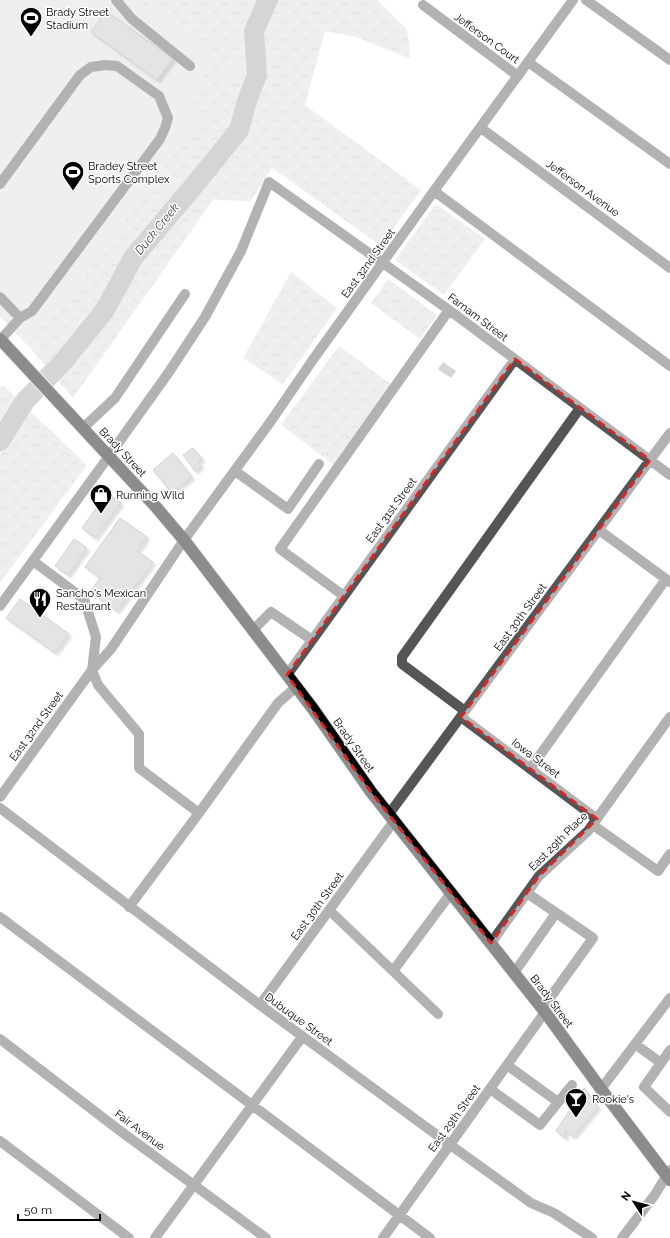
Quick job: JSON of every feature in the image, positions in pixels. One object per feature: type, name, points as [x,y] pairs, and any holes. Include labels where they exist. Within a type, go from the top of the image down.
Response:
[{"type":"highway","name":"Brady Street","points":[[2,344],[83,428],[156,507],[184,540],[313,709],[371,792],[491,943],[601,1089],[669,1175]]},
{"type":"street","points":[[116,0],[132,19],[190,66]]},
{"type":"street","name":"East 32nd Street","points":[[0,797],[92,670],[112,650],[184,540],[573,0]]},
{"type":"street","points":[[586,0],[670,60]]},
{"type":"street","name":"Jefferson Court","points":[[423,5],[518,76]]},
{"type":"street","points":[[528,62],[670,164]]},
{"type":"street","points":[[0,184],[80,75],[91,67],[105,65],[117,66],[159,96],[168,118],[160,139],[32,311],[20,318],[2,344]]},
{"type":"street","name":"Jefferson Avenue","points":[[481,128],[670,268]]},
{"type":"street","name":"Farnam Street","points":[[109,456],[169,372],[205,316],[241,251],[269,182],[449,310],[670,475]]},
{"type":"street","points":[[434,191],[670,366]]},
{"type":"street","points":[[83,428],[115,398],[185,294]]},
{"type":"street","points":[[0,297],[20,318]]},
{"type":"street","points":[[344,596],[280,549],[449,310]]},
{"type":"street","name":"East 31st Street","points":[[287,675],[515,359]]},
{"type":"street","name":"Iowa Street","points":[[580,408],[402,657],[402,664],[595,822],[658,871],[670,854]]},
{"type":"street","name":"East 30th Street","points":[[260,1005],[329,910],[463,714],[670,433]]},
{"type":"street","points":[[0,606],[109,456]]},
{"type":"street","points":[[235,471],[288,509],[319,464]]},
{"type":"street","points":[[530,769],[668,581],[599,530]]},
{"type":"street","points":[[32,561],[84,599],[96,637],[92,670],[98,685],[139,734],[139,768],[198,813]]},
{"type":"street","points":[[253,630],[271,612],[312,640]]},
{"type":"street","points":[[129,907],[278,703],[296,687]]},
{"type":"street","name":"East 29th Place","points":[[491,943],[539,876],[588,831],[670,717]]},
{"type":"street","name":"Dubuque Street","points":[[0,808],[302,1037],[449,1144],[532,1203],[554,1212],[592,1238]]},
{"type":"street","points":[[393,971],[451,893]]},
{"type":"street","points":[[514,973],[556,913],[527,893]]},
{"type":"street","points":[[329,910],[438,1014]]},
{"type":"street","name":"East 29th Street","points":[[383,1238],[449,1144],[490,1090],[594,938],[556,913]]},
{"type":"street","points":[[0,917],[430,1238]]},
{"type":"street","points":[[601,1089],[670,998]]},
{"type":"street","points":[[156,1238],[302,1037]]},
{"type":"street","name":"Fair Avenue","points":[[0,1039],[266,1238]]},
{"type":"street","points":[[635,1044],[661,1063]]},
{"type":"street","points":[[670,1050],[644,1087],[670,1112]]},
{"type":"street","points":[[507,1065],[558,1102]]},
{"type":"street","points":[[490,1090],[540,1125],[572,1085]]},
{"type":"street","points":[[0,1141],[129,1238]]},
{"type":"street","points":[[622,1238],[669,1175]]},
{"type":"highlighted area","points":[[515,359],[650,460],[461,717],[597,819],[539,876],[491,943],[371,792],[287,675]]},
{"type":"green space","name":"Bradey Street Sports Complex","points":[[0,0],[146,0],[237,67],[31,349],[0,317]]},
{"type":"green space","points":[[133,0],[379,0],[379,2],[407,29],[411,59],[356,37],[325,31],[305,105],[421,190],[381,246],[272,168],[251,201],[213,200],[73,398],[31,349],[34,345],[31,342],[48,319],[57,313],[204,112],[198,111],[185,96],[212,66],[206,44],[183,27]],"holes":[[[225,58],[237,67],[216,95],[221,68]]]},
{"type":"green space","points":[[436,204],[485,239],[444,295],[395,260]]},
{"type":"green space","points":[[291,272],[337,308],[283,384],[243,358]]},
{"type":"green space","points":[[388,279],[437,315],[420,339],[371,303]]},
{"type":"green space","points":[[339,346],[392,385],[334,465],[281,425]]},
{"type":"green space","points":[[3,385],[87,465],[0,583],[0,388]]},
{"type":"shaded area","points":[[443,362],[456,371],[451,378],[438,369]]},
{"type":"building","points":[[106,11],[173,59],[157,80],[91,32]]},
{"type":"building","points":[[193,448],[202,459],[198,462],[201,466],[195,471],[183,455]]},
{"type":"building","points":[[173,453],[192,477],[172,493],[153,470]]},
{"type":"building","name":"Running Wild","points":[[107,493],[121,503],[95,538],[82,528]]},
{"type":"building","points":[[120,518],[147,537],[137,551],[153,562],[117,611],[90,592],[100,578],[85,567]]},
{"type":"building","points":[[74,539],[87,548],[68,575],[55,566]]},
{"type":"building","points":[[20,599],[69,634],[55,653],[6,618]]},
{"type":"building","name":"Rookie's","points":[[584,1088],[598,1107],[573,1137],[566,1131],[565,1138],[556,1131]]},
{"type":"waterway","name":"Duck Creek","points":[[0,441],[25,401],[63,362],[105,310],[133,258],[239,130],[247,101],[257,75],[254,31],[268,0]]},
{"type":"place","name":"Brady Street Stadium","points":[[31,38]]},
{"type":"place","name":"Bradey Street Sports Complex","points":[[73,192]]},
{"type":"place","name":"Running Wild","points":[[101,514]]},
{"type":"place","name":"Sancho's Mexican Restaurant","points":[[40,618]]},
{"type":"place","name":"Rookie's","points":[[576,1118]]}]
